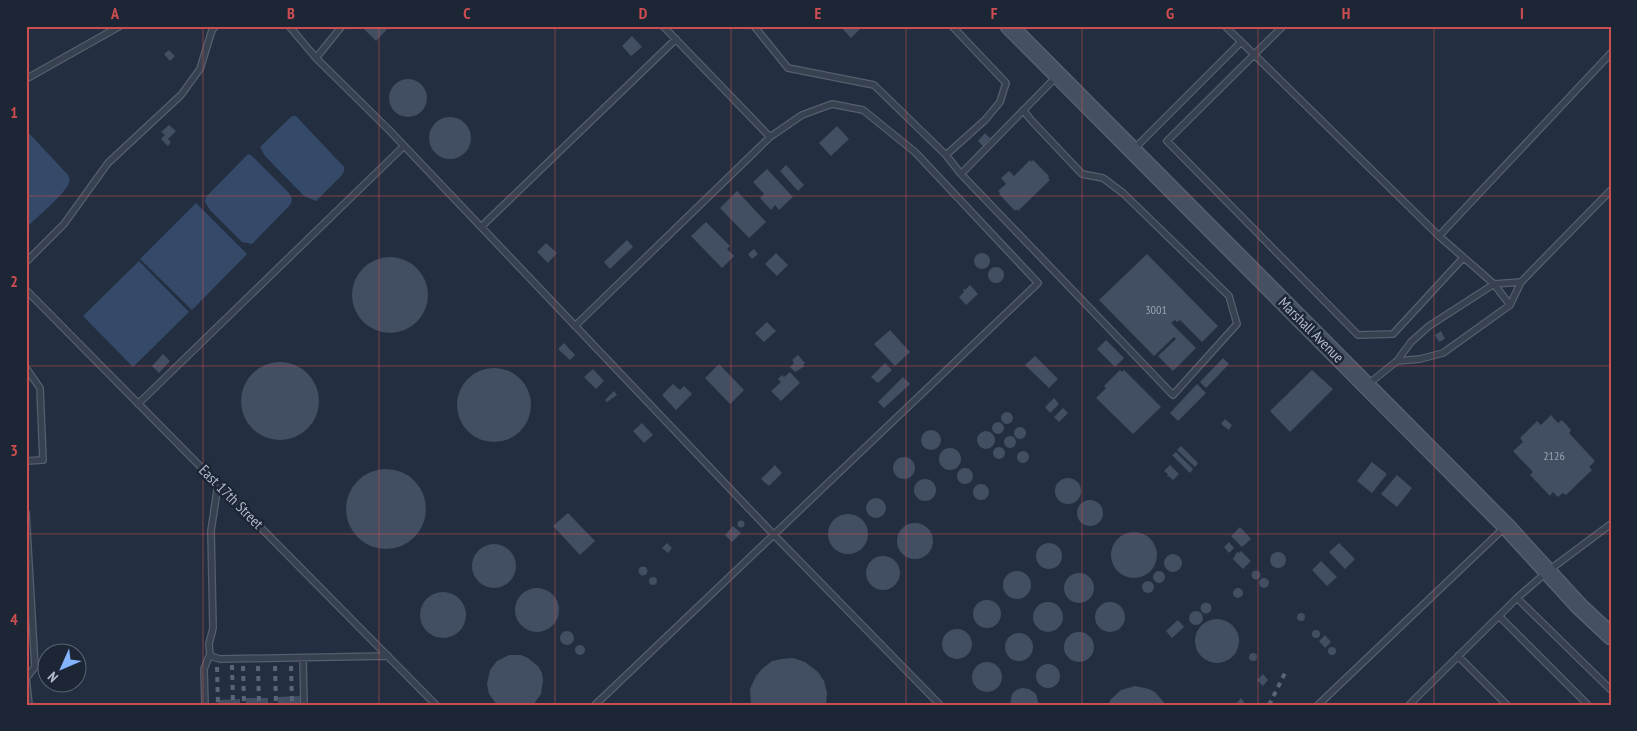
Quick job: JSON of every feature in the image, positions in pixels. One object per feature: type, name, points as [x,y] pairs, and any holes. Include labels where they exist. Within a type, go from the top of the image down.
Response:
[{"type":"street","name":"Marshall Avenue","points":[[1009,26],[1506,526],[1579,606],[1611,636]]},
{"type":"lane","points":[[26,79],[120,26]]},
{"type":"lane","points":[[26,262],[64,224],[108,163],[181,95],[200,69],[212,30],[216,26]]},
{"type":"lane","points":[[289,26],[316,58],[404,146],[774,535],[940,705]]},
{"type":"lane","points":[[316,58],[342,26]]},
{"type":"lane","points":[[663,26],[770,137]]},
{"type":"lane","points":[[754,26],[788,68],[874,86],[946,155],[961,174],[1172,395],[1237,324],[1229,296],[1122,193],[1103,178],[1082,174],[1023,110]]},
{"type":"lane","points":[[946,155],[985,120],[1000,102],[1006,83],[952,26]]},
{"type":"lane","points":[[1225,26],[1439,236],[1494,284],[1510,305]]},
{"type":"lane","points":[[1283,26],[1167,141],[1358,335],[1393,334],[1463,258]]},
{"type":"lane","points":[[481,227],[676,39]]},
{"type":"lane","points":[[1132,150],[1242,42]]},
{"type":"lane","points":[[1439,236],[1611,53]]},
{"type":"lane","points":[[961,174],[1057,75]]},
{"type":"lane","points":[[575,326],[770,137],[802,115],[832,104],[863,110],[915,152],[1038,283],[595,705]]},
{"type":"lane","points":[[138,404],[404,146]]},
{"type":"lane","points":[[1397,361],[1420,359],[1443,353],[1510,305],[1521,282],[1611,190]]},
{"type":"lane","points":[[1366,386],[1397,361],[1411,342],[1429,326],[1494,284],[1521,282]]},
{"type":"lane","name":"East 17th Street","points":[[26,290],[436,705]]},
{"type":"lane","points":[[26,368],[40,388],[44,460],[26,461]]},
{"type":"lane","points":[[205,705],[204,669],[210,654],[208,644],[214,628],[210,531],[218,484]]},
{"type":"lane","points":[[26,513],[35,667],[26,677],[30,705]]},
{"type":"lane","points":[[1409,705],[1518,598],[1548,572],[1611,524]]},
{"type":"lane","points":[[1318,705],[1506,526]]},
{"type":"lane","points":[[1518,598],[1611,690]]},
{"type":"lane","points":[[1499,616],[1588,705]]},
{"type":"lane","points":[[210,654],[220,659],[388,656]]},
{"type":"lane","points":[[1458,656],[1506,705]]},
{"type":"lane","points":[[303,658],[304,705]]},
{"type":"lane","points":[[1415,699],[1420,705]]},
{"type":"water","points":[[292,116],[296,116],[344,167],[342,175],[316,201],[304,196],[265,156],[260,147]]},
{"type":"water","points":[[26,130],[68,175],[69,183],[50,206],[26,228]]},
{"type":"water","points":[[248,154],[289,193],[292,199],[290,205],[252,244],[242,242],[210,210],[205,202],[206,197]]},
{"type":"water","points":[[196,203],[247,254],[192,310],[140,259]]},
{"type":"water","points":[[139,261],[189,312],[133,367],[83,316]]},
{"type":"building","points":[[363,26],[390,26],[376,41]]},
{"type":"building","points":[[840,26],[863,26],[851,38]]},
{"type":"building","points":[[632,36],[642,47],[631,56],[622,46]]},
{"type":"building","points":[[169,50],[175,56],[170,61],[164,54]]},
{"type":"building","points":[[408,79],[422,84],[427,98],[422,112],[408,117],[394,112],[389,98],[394,84]]},
{"type":"building","points":[[454,117],[462,120],[468,126],[471,138],[468,150],[462,156],[446,159],[438,156],[432,150],[429,134],[432,126],[438,120]]},
{"type":"building","points":[[169,125],[176,131],[168,139],[171,142],[168,146],[161,139],[165,135],[161,132]]},
{"type":"building","points":[[837,126],[849,139],[831,156],[819,143]]},
{"type":"building","points":[[985,133],[990,138],[983,146],[978,141]]},
{"type":"building","points":[[1030,160],[1031,162],[1033,160],[1049,176],[1050,180],[1018,211],[1016,209],[1015,211],[999,194],[998,191],[1006,184],[1001,178],[1009,171],[1014,176]]},
{"type":"building","points":[[786,165],[804,185],[798,191],[780,171]]},
{"type":"building","points":[[767,169],[793,197],[779,210],[775,205],[771,210],[760,198],[764,194],[753,182]]},
{"type":"building","points":[[737,191],[766,222],[749,238],[720,208]]},
{"type":"building","points":[[706,222],[730,246],[727,249],[734,256],[722,268],[691,236]]},
{"type":"building","points":[[627,240],[633,247],[610,269],[604,262]]},
{"type":"building","points":[[546,243],[557,253],[548,263],[537,252]]},
{"type":"building","points":[[754,249],[758,254],[752,259],[748,254]]},
{"type":"building","points":[[776,253],[788,265],[777,276],[765,264]]},
{"type":"building","points":[[982,253],[988,255],[990,261],[988,267],[982,269],[976,267],[974,261],[976,255]]},
{"type":"building","points":[[1147,254],[1218,326],[1202,342],[1180,320],[1177,322],[1175,320],[1171,323],[1196,348],[1173,371],[1158,356],[1176,339],[1174,337],[1154,356],[1099,300]]},
{"type":"building","points":[[383,257],[397,257],[411,263],[422,274],[428,288],[425,310],[417,322],[397,333],[383,333],[369,327],[358,316],[352,302],[352,288],[358,274],[369,263]]},
{"type":"building","points":[[993,267],[999,267],[1004,272],[1002,281],[993,283],[988,278],[988,272]]},
{"type":"building","points":[[970,285],[978,294],[966,305],[959,297],[964,292],[963,290]]},
{"type":"building","points":[[767,322],[776,331],[764,342],[755,333]]},
{"type":"building","points":[[890,330],[910,352],[895,366],[874,344]]},
{"type":"building","points":[[1441,331],[1445,339],[1439,342],[1435,335]]},
{"type":"building","points":[[1106,340],[1124,358],[1115,367],[1097,349]]},
{"type":"building","points":[[564,343],[575,355],[570,360],[558,349]]},
{"type":"building","points":[[163,354],[170,361],[159,373],[152,366]]},
{"type":"building","points":[[798,355],[805,363],[803,365],[805,366],[795,372],[790,367],[794,363],[792,360]]},
{"type":"building","points":[[1035,356],[1058,379],[1049,388],[1025,365]]},
{"type":"building","points":[[1223,358],[1229,364],[1206,388],[1200,382]]},
{"type":"building","points":[[280,362],[295,365],[307,374],[316,386],[319,401],[316,416],[307,428],[295,437],[280,440],[265,437],[253,428],[244,416],[241,401],[244,386],[253,374],[265,365]]},
{"type":"building","points":[[885,363],[892,370],[878,383],[871,377]]},
{"type":"building","points":[[719,364],[744,390],[730,404],[705,378]]},
{"type":"building","points":[[494,368],[508,371],[520,379],[528,391],[531,405],[528,419],[520,431],[508,439],[494,442],[480,439],[468,431],[460,419],[457,405],[460,391],[468,379],[480,371]]},
{"type":"building","points":[[593,369],[604,381],[596,389],[584,377]]},
{"type":"building","points":[[1120,370],[1122,372],[1124,370],[1161,407],[1133,434],[1096,398],[1106,388],[1104,386]]},
{"type":"building","points":[[1312,370],[1333,389],[1290,432],[1270,411]]},
{"type":"building","points":[[790,372],[800,383],[781,401],[771,391],[781,382],[778,379],[782,375],[784,377]]},
{"type":"building","points":[[903,377],[910,384],[884,408],[878,402]]},
{"type":"building","points":[[673,384],[680,390],[684,386],[692,394],[676,410],[662,395]]},
{"type":"building","points":[[1197,384],[1206,393],[1178,421],[1170,413]]},
{"type":"building","points":[[614,391],[617,395],[607,402],[605,400]]},
{"type":"building","points":[[1054,398],[1059,404],[1050,413],[1045,407]]},
{"type":"building","points":[[1063,408],[1068,413],[1059,422],[1054,417]]},
{"type":"building","points":[[1005,412],[1009,412],[1013,418],[1009,424],[1005,424],[1001,420],[1001,416]]},
{"type":"building","points":[[1551,415],[1558,423],[1562,420],[1571,430],[1569,433],[1595,461],[1589,467],[1592,470],[1566,495],[1563,493],[1558,497],[1553,492],[1550,496],[1530,475],[1533,472],[1513,451],[1523,442],[1520,438],[1537,421],[1541,425]]},
{"type":"building","points":[[1225,419],[1232,425],[1229,430],[1221,424]]},
{"type":"building","points":[[996,422],[1000,422],[1004,428],[1000,434],[996,434],[992,430],[992,426]]},
{"type":"building","points":[[642,423],[653,435],[644,443],[633,431]]},
{"type":"building","points":[[1018,427],[1022,427],[1026,433],[1022,439],[1018,439],[1014,435],[1014,431]]},
{"type":"building","points":[[931,430],[938,433],[941,440],[938,447],[931,450],[924,447],[921,440],[924,433]]},
{"type":"building","points":[[986,431],[992,434],[995,440],[992,446],[986,449],[980,446],[977,440],[980,434]]},
{"type":"building","points":[[1008,436],[1012,436],[1016,442],[1012,448],[1008,448],[1004,444],[1004,440]]},
{"type":"building","points":[[1181,446],[1198,463],[1195,467],[1177,450]]},
{"type":"building","points":[[997,447],[1001,447],[1005,453],[1001,459],[997,459],[993,455],[993,451]]},
{"type":"building","points":[[950,448],[958,451],[961,459],[958,467],[950,470],[942,467],[939,459],[942,451]]},
{"type":"building","points":[[1021,451],[1025,451],[1029,457],[1025,463],[1021,463],[1017,459],[1017,455]]},
{"type":"building","points":[[1176,452],[1193,469],[1190,473],[1172,455]]},
{"type":"building","points":[[904,457],[912,460],[915,468],[912,476],[904,479],[896,476],[893,468],[896,460]]},
{"type":"building","points":[[1372,462],[1387,474],[1372,493],[1357,481]]},
{"type":"building","points":[[775,465],[782,473],[769,486],[761,479]]},
{"type":"building","points":[[1170,465],[1179,474],[1173,480],[1164,471]]},
{"type":"building","points":[[965,468],[973,476],[965,484],[957,476]]},
{"type":"building","points":[[386,469],[401,472],[414,481],[423,494],[426,509],[423,524],[414,537],[401,546],[386,549],[371,546],[358,537],[349,524],[346,509],[349,494],[358,481],[371,472]]},
{"type":"building","points":[[1397,475],[1412,488],[1397,507],[1381,494]]},
{"type":"building","points":[[1068,478],[1077,482],[1081,491],[1077,500],[1068,504],[1059,500],[1055,491],[1059,482]]},
{"type":"building","points":[[925,479],[933,482],[936,490],[933,498],[925,501],[917,498],[914,490],[917,482]]},
{"type":"building","points":[[981,484],[987,486],[989,492],[987,498],[981,500],[975,498],[973,492],[975,486]]},
{"type":"building","points":[[876,498],[883,501],[886,508],[883,515],[876,518],[869,515],[866,508],[869,501]]},
{"type":"building","points":[[1090,500],[1099,504],[1103,513],[1099,522],[1090,526],[1081,522],[1077,513],[1081,504]]},
{"type":"building","points":[[568,513],[595,541],[580,555],[553,526]]},
{"type":"building","points":[[852,514],[859,517],[865,523],[868,534],[867,542],[859,551],[852,554],[844,554],[837,551],[829,542],[828,530],[831,523],[840,515]]},
{"type":"building","points":[[741,520],[745,524],[741,528],[737,524]]},
{"type":"building","points":[[915,523],[927,529],[933,541],[927,553],[915,559],[903,553],[897,541],[903,529]]},
{"type":"building","points":[[733,526],[741,533],[732,542],[725,535]]},
{"type":"building","points":[[1240,527],[1251,539],[1242,547],[1231,536]]},
{"type":"building","points":[[1130,532],[1138,532],[1147,536],[1153,542],[1157,555],[1153,568],[1147,574],[1138,578],[1130,578],[1121,574],[1115,568],[1111,559],[1111,551],[1115,542],[1121,536]]},
{"type":"building","points":[[1229,542],[1234,548],[1229,553],[1224,547]]},
{"type":"building","points":[[667,543],[672,548],[668,553],[662,548]]},
{"type":"building","points":[[1049,543],[1058,547],[1062,556],[1058,565],[1049,569],[1040,565],[1036,556],[1040,547]]},
{"type":"building","points":[[1339,543],[1355,559],[1345,569],[1329,552]]},
{"type":"building","points":[[498,544],[510,550],[515,557],[515,575],[510,582],[503,587],[490,588],[482,585],[475,578],[472,562],[475,554],[482,547]]},
{"type":"building","points":[[1241,551],[1251,561],[1243,569],[1233,559],[1237,552]]},
{"type":"building","points":[[1278,552],[1284,554],[1286,560],[1284,566],[1278,568],[1272,566],[1270,560],[1272,554]]},
{"type":"building","points":[[1169,554],[1177,554],[1182,559],[1180,570],[1169,572],[1164,567],[1164,559]]},
{"type":"building","points":[[883,556],[890,557],[895,561],[899,566],[899,580],[895,585],[890,589],[883,590],[876,589],[871,585],[867,580],[866,573],[867,566],[871,561],[876,557]]},
{"type":"building","points":[[1321,561],[1337,577],[1327,586],[1312,570]]},
{"type":"building","points":[[643,567],[647,571],[643,575],[639,571]]},
{"type":"building","points":[[1017,571],[1027,575],[1031,585],[1027,595],[1017,599],[1007,595],[1003,585],[1007,575]]},
{"type":"building","points":[[1161,571],[1164,572],[1164,582],[1157,583],[1154,582],[1153,575],[1154,572]]},
{"type":"building","points":[[1256,571],[1260,575],[1256,579],[1252,575]]},
{"type":"building","points":[[1079,573],[1090,577],[1094,588],[1090,599],[1079,603],[1068,599],[1064,588],[1068,577]]},
{"type":"building","points":[[653,577],[657,581],[653,585],[649,581]]},
{"type":"building","points":[[1264,578],[1269,583],[1264,588],[1259,583]]},
{"type":"building","points":[[1148,581],[1154,587],[1148,593],[1142,587]]},
{"type":"building","points":[[533,588],[541,588],[553,594],[559,610],[553,626],[541,632],[533,632],[521,626],[515,614],[515,606],[521,594]]},
{"type":"building","points":[[1236,588],[1240,588],[1243,593],[1242,597],[1236,598],[1233,595],[1233,591]]},
{"type":"building","points":[[443,592],[456,596],[462,602],[466,615],[462,628],[456,634],[443,638],[430,634],[424,628],[420,615],[424,602],[430,596]]},
{"type":"building","points":[[987,600],[997,604],[1001,614],[997,624],[987,628],[977,624],[973,614],[977,604]]},
{"type":"building","points":[[1048,602],[1058,607],[1063,617],[1058,627],[1048,632],[1038,627],[1033,617],[1038,607]]},
{"type":"building","points":[[1110,602],[1121,606],[1125,617],[1121,628],[1110,632],[1099,628],[1095,617],[1099,606]]},
{"type":"building","points":[[1206,602],[1212,608],[1206,614],[1200,608]]},
{"type":"building","points":[[1196,611],[1201,613],[1203,618],[1201,623],[1196,625],[1191,623],[1189,618],[1191,613]]},
{"type":"building","points":[[1301,613],[1305,617],[1301,621],[1297,617]]},
{"type":"building","points":[[1217,619],[1229,623],[1235,629],[1239,641],[1235,653],[1229,659],[1217,663],[1205,659],[1199,653],[1195,641],[1199,629],[1205,623]]},
{"type":"building","points":[[1178,620],[1184,627],[1172,638],[1166,631]]},
{"type":"building","points":[[957,629],[967,634],[972,644],[967,654],[957,659],[947,654],[942,644],[947,634]]},
{"type":"building","points":[[1316,630],[1320,634],[1316,638],[1312,634]]},
{"type":"building","points":[[567,631],[572,633],[574,638],[572,643],[567,645],[562,643],[560,638],[562,633]]},
{"type":"building","points":[[1079,632],[1085,633],[1093,641],[1093,653],[1085,661],[1079,662],[1073,661],[1065,653],[1064,647],[1065,641],[1073,633]]},
{"type":"building","points":[[1019,633],[1029,637],[1033,647],[1029,657],[1019,661],[1009,657],[1005,647],[1009,637]]},
{"type":"building","points":[[1325,635],[1331,642],[1325,648],[1319,641]]},
{"type":"building","points":[[580,645],[585,650],[580,655],[575,650]]},
{"type":"building","points":[[1332,647],[1336,651],[1332,655],[1328,651]]},
{"type":"building","points":[[1253,653],[1257,657],[1253,661],[1249,657]]},
{"type":"building","points":[[509,655],[521,655],[528,658],[538,666],[542,673],[541,694],[533,705],[497,705],[489,694],[487,684],[490,670],[497,661]]},
{"type":"building","points":[[793,658],[805,662],[818,672],[824,681],[827,693],[826,705],[751,705],[750,689],[756,676],[762,669],[772,661]]},
{"type":"building","points":[[987,662],[997,667],[1002,677],[997,687],[987,692],[977,687],[972,677],[977,667]]},
{"type":"building","points":[[1048,664],[1057,667],[1060,676],[1057,685],[1048,688],[1039,685],[1036,676],[1039,667]]},
{"type":"building","points":[[1263,674],[1268,680],[1263,686],[1257,680]]},
{"type":"building","points":[[1135,686],[1155,692],[1166,705],[1108,705],[1111,699],[1121,690]]},
{"type":"building","points":[[1022,688],[1029,689],[1036,694],[1039,705],[1010,705],[1012,694]]},
{"type":"building","points":[[300,696],[300,705],[278,705],[278,697]]},
{"type":"building","points":[[246,698],[268,698],[268,705],[246,705]]},
{"type":"building","points":[[1241,698],[1244,702],[1242,705],[1235,705]]},
{"type":"building","points":[[240,699],[240,705],[218,705],[218,700]]},
{"type":"railway","points":[[232,665],[233,705]]},
{"type":"railway","points":[[243,666],[244,705]]},
{"type":"railway","points":[[258,666],[259,705]]},
{"type":"railway","points":[[275,666],[276,705]]},
{"type":"railway","points":[[291,666],[292,705]]},
{"type":"railway","points":[[217,667],[218,705]]},
{"type":"railway","points":[[1269,705],[1285,673]]}]
